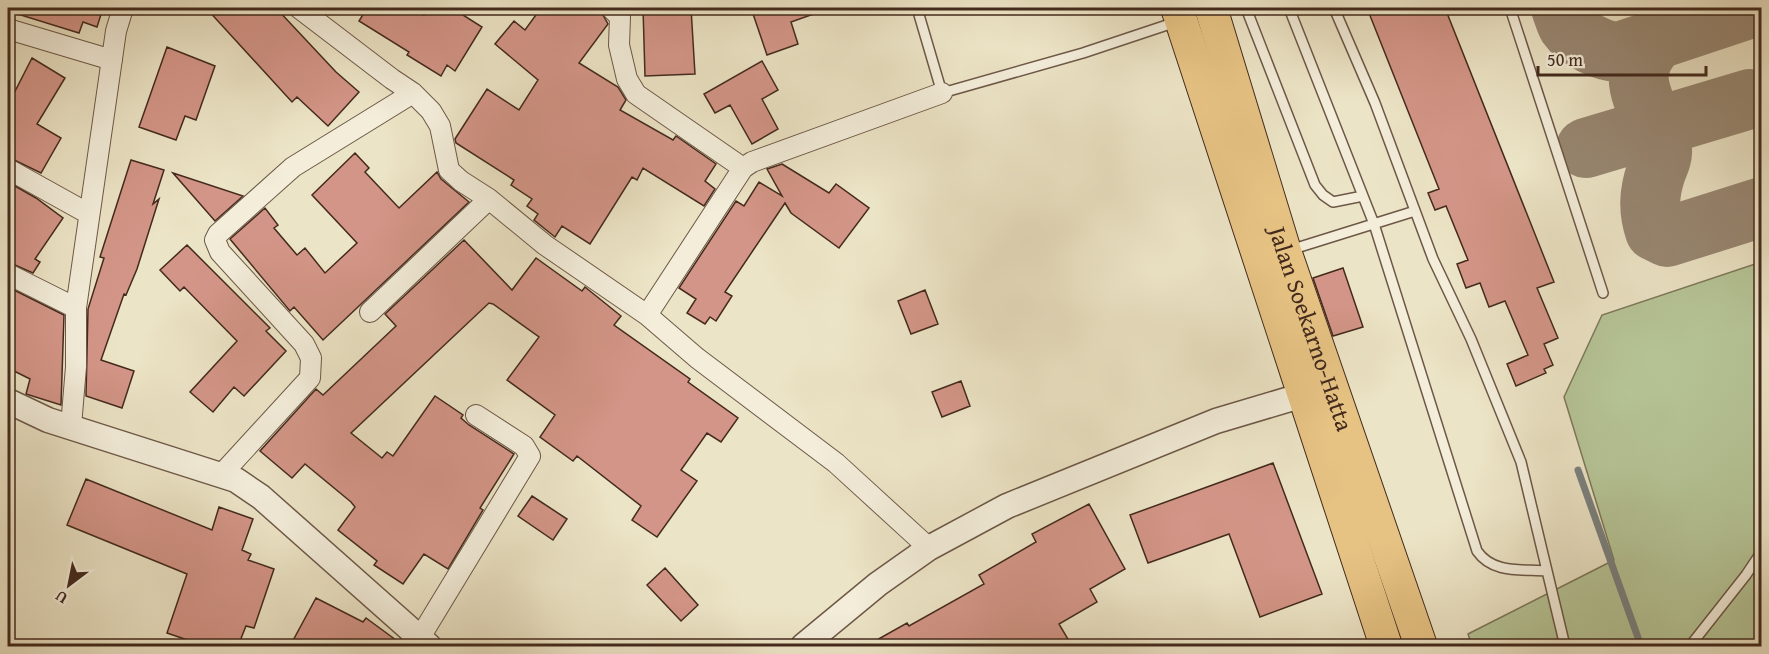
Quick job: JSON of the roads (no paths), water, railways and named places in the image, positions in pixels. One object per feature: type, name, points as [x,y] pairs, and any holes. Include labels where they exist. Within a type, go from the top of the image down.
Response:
[{"type":"highway","name":"Jalan Soekarno-Hatta","points":[[1211,8],[1272,256]]},
{"type":"highway","name":"Jalan Soekarno-Hatta","points":[[1179,14],[1272,256],[1317,391],[1386,646]]},
{"type":"highway","name":"Jalan Soekarno-Hatta","points":[[1317,391],[1420,646]]},
{"type":"street","points":[[70,426],[76,367],[76,308],[112,60],[123,8]]},
{"type":"street","points":[[299,8],[392,80],[413,93],[431,111],[440,126],[449,170],[545,244],[647,315],[697,358],[836,463],[929,548]]},
{"type":"street","points":[[611,8],[620,17],[619,45],[627,79],[636,94],[743,168]]},
{"type":"street","points":[[8,28],[112,60]]},
{"type":"street","points":[[221,475],[310,378],[312,368],[304,344],[220,252],[215,240],[218,234],[293,167],[413,93]]},
{"type":"street","points":[[647,315],[743,168],[760,157],[942,93]]},
{"type":"street","points":[[8,170],[89,214]]},
{"type":"street","points":[[370,312],[489,199]]},
{"type":"street","points":[[8,274],[76,308]]},
{"type":"street","points":[[803,646],[878,584],[929,548],[1007,506],[1216,421],[1317,391]]},
{"type":"street","points":[[8,401],[48,420],[236,480],[261,497],[426,644],[530,456],[524,446],[476,415]]},
{"type":"lane","points":[[917,8],[942,93],[1072,57],[1179,14]]},
{"type":"lane","points":[[1246,8],[1315,185],[1333,202],[1363,196]]},
{"type":"lane","points":[[1289,8],[1374,224],[1477,551],[1484,561],[1495,568],[1546,571]]},
{"type":"lane","points":[[1335,8],[1376,103],[1433,259],[1471,339],[1521,462],[1565,646]]},
{"type":"lane","points":[[1510,8],[1603,293]]},
{"type":"lane","points":[[1272,256],[1415,211]]},
{"type":"lane","points":[[1690,646],[1746,575],[1761,551]]},
{"type":"waterway","points":[[1578,470],[1641,646]]}]
